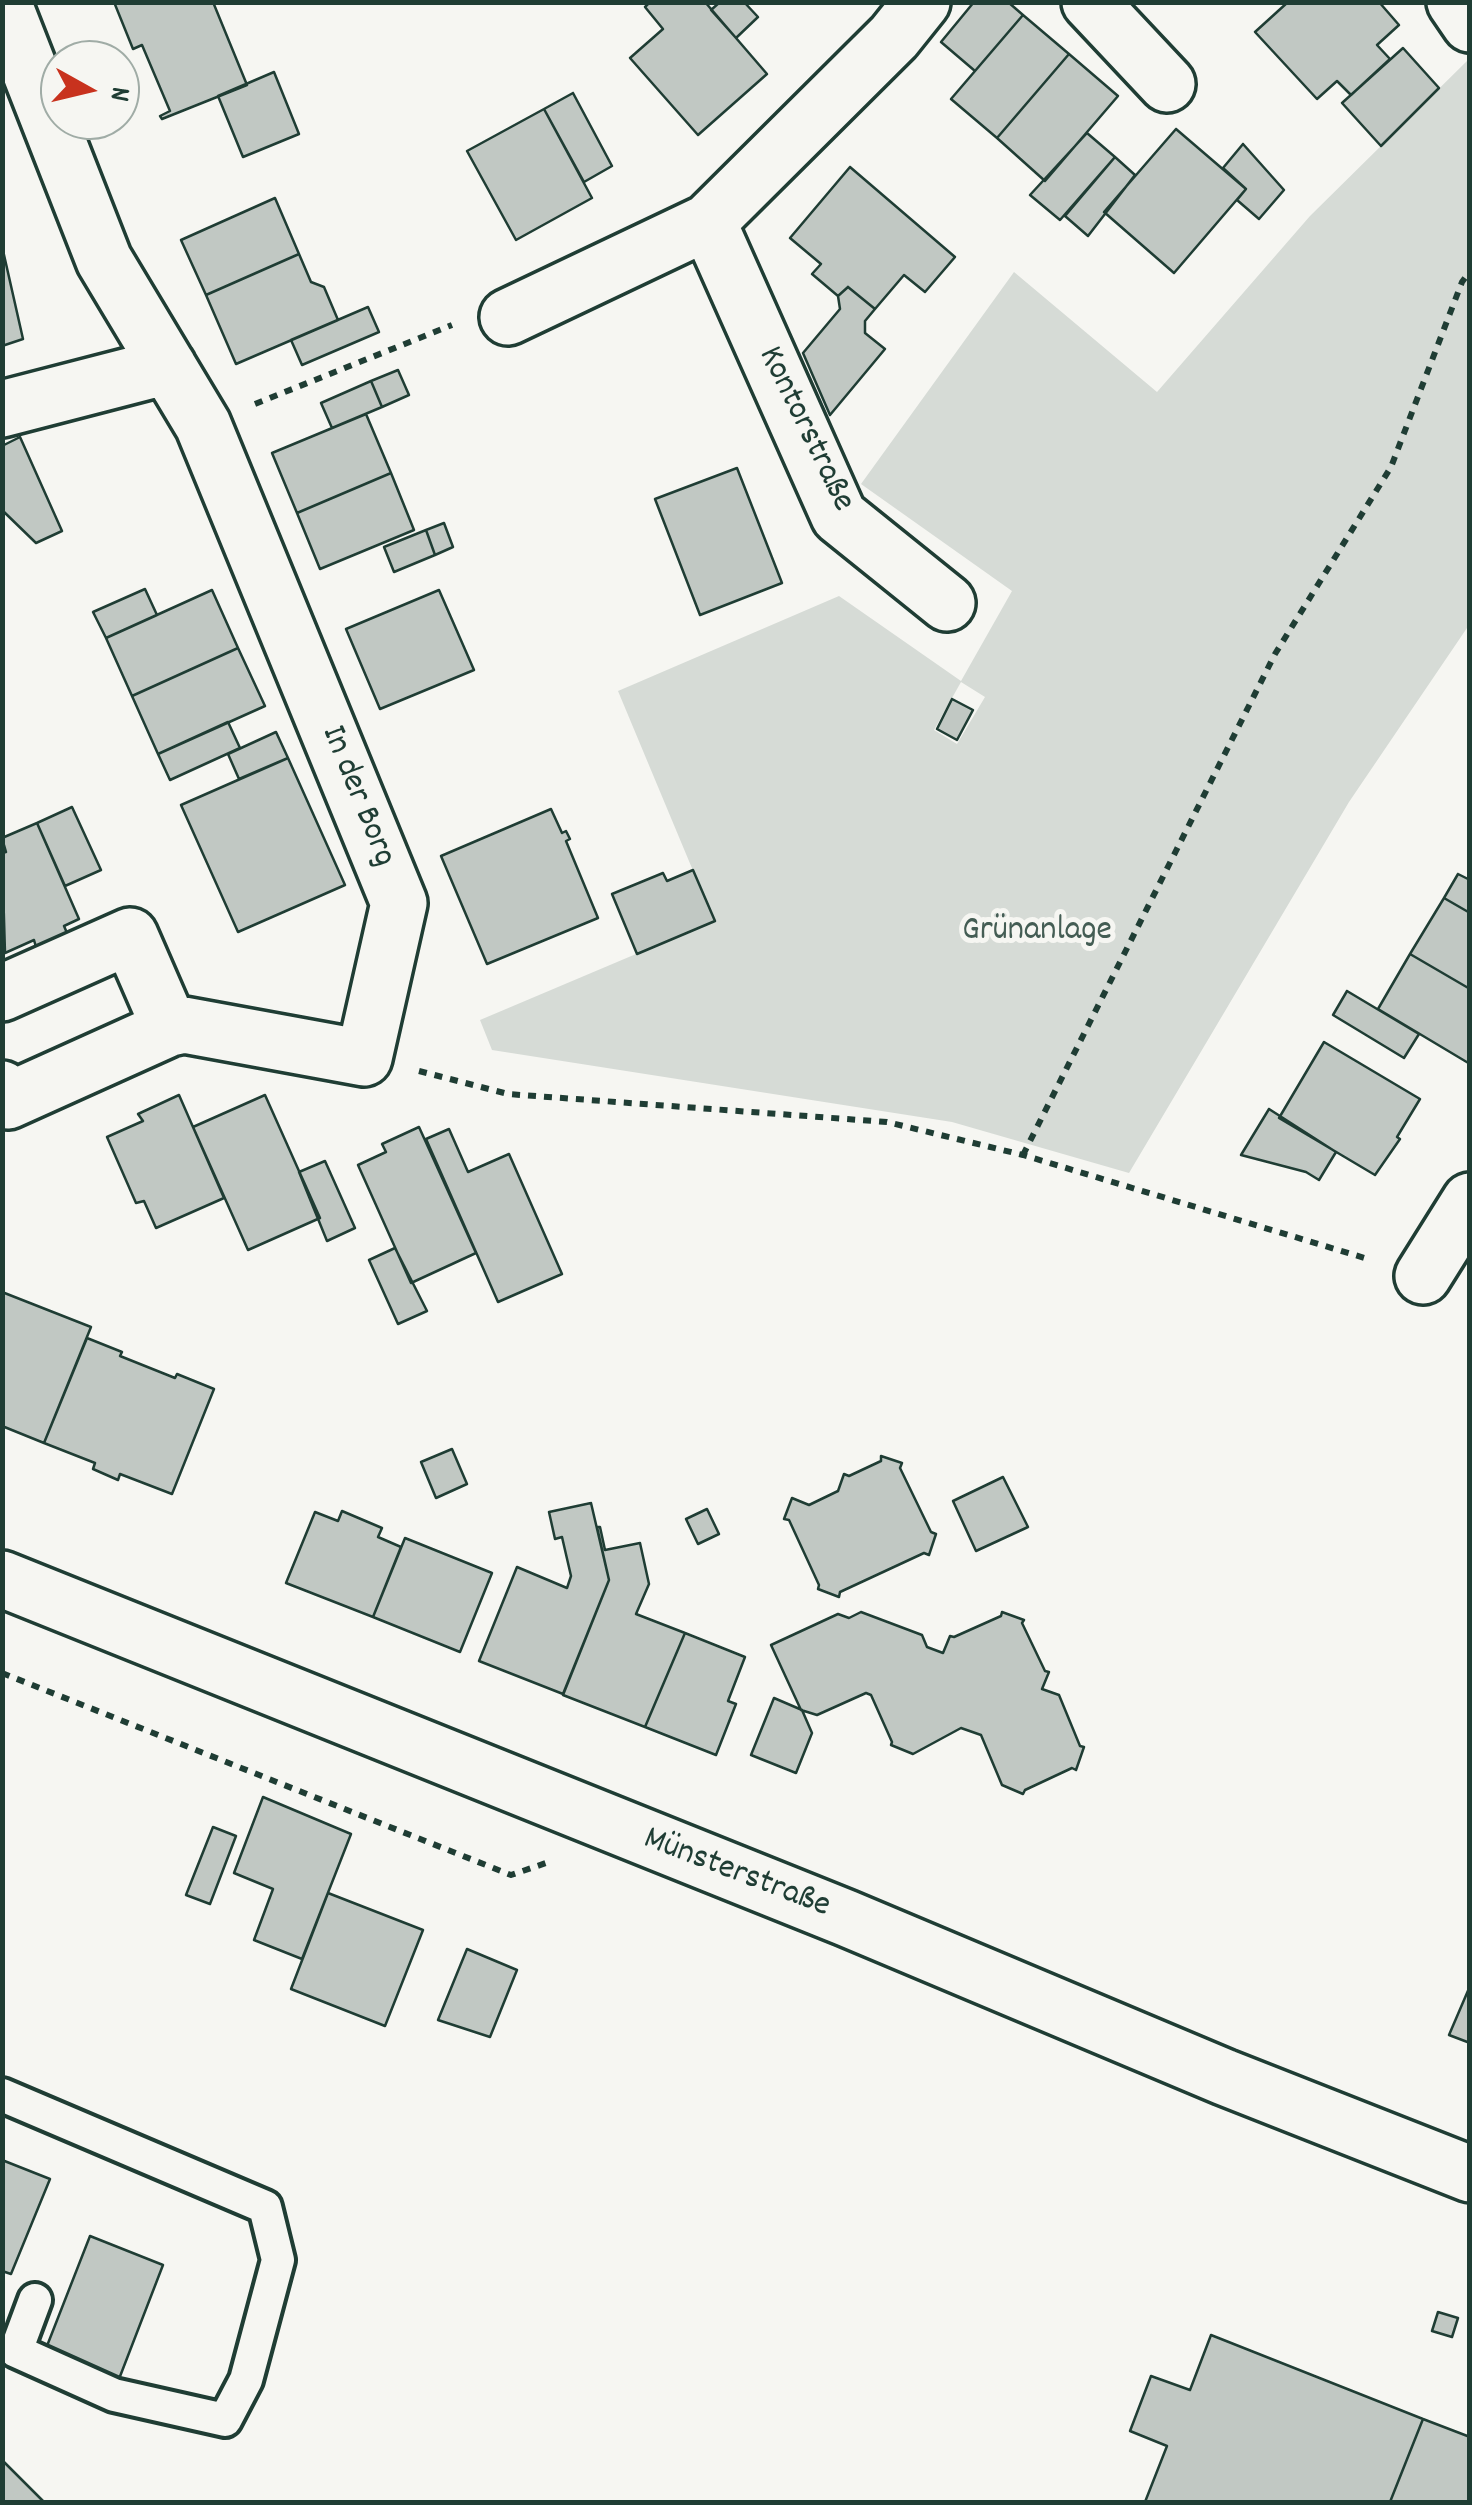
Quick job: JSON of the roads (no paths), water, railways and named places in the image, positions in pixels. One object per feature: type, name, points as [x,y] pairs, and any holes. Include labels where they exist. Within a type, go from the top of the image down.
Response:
[{"type":"street","name":"In der Borg","points":[[3,2],[104,260],[203,425],[400,904],[364,1058],[184,1025],[170,1028]]},
{"type":"street","points":[[508,317],[708,222],[894,37],[922,2]]},
{"type":"street","points":[[1090,2],[1167,84]]},
{"type":"street","points":[[1456,2],[1470,24]]},
{"type":"street","name":"Kontorstraße","points":[[708,222],[839,516],[947,603]]},
{"type":"street","points":[[2,409],[168,366]]},
{"type":"street","points":[[2,993],[130,936],[170,1028],[8,1101],[2,1089]]},
{"type":"street","points":[[1423,1276],[1470,1201]]},
{"type":"street","name":"Münsterstraße","points":[[2,1579],[1470,2174]]},
{"type":"lane","points":[[2,2095],[265,2207],[278,2260],[246,2380],[225,2420],[114,2395],[16,2351],[36,2300]]},
{"type":"park label","name":"Grünanlage","points":[[1037,933]]}]
